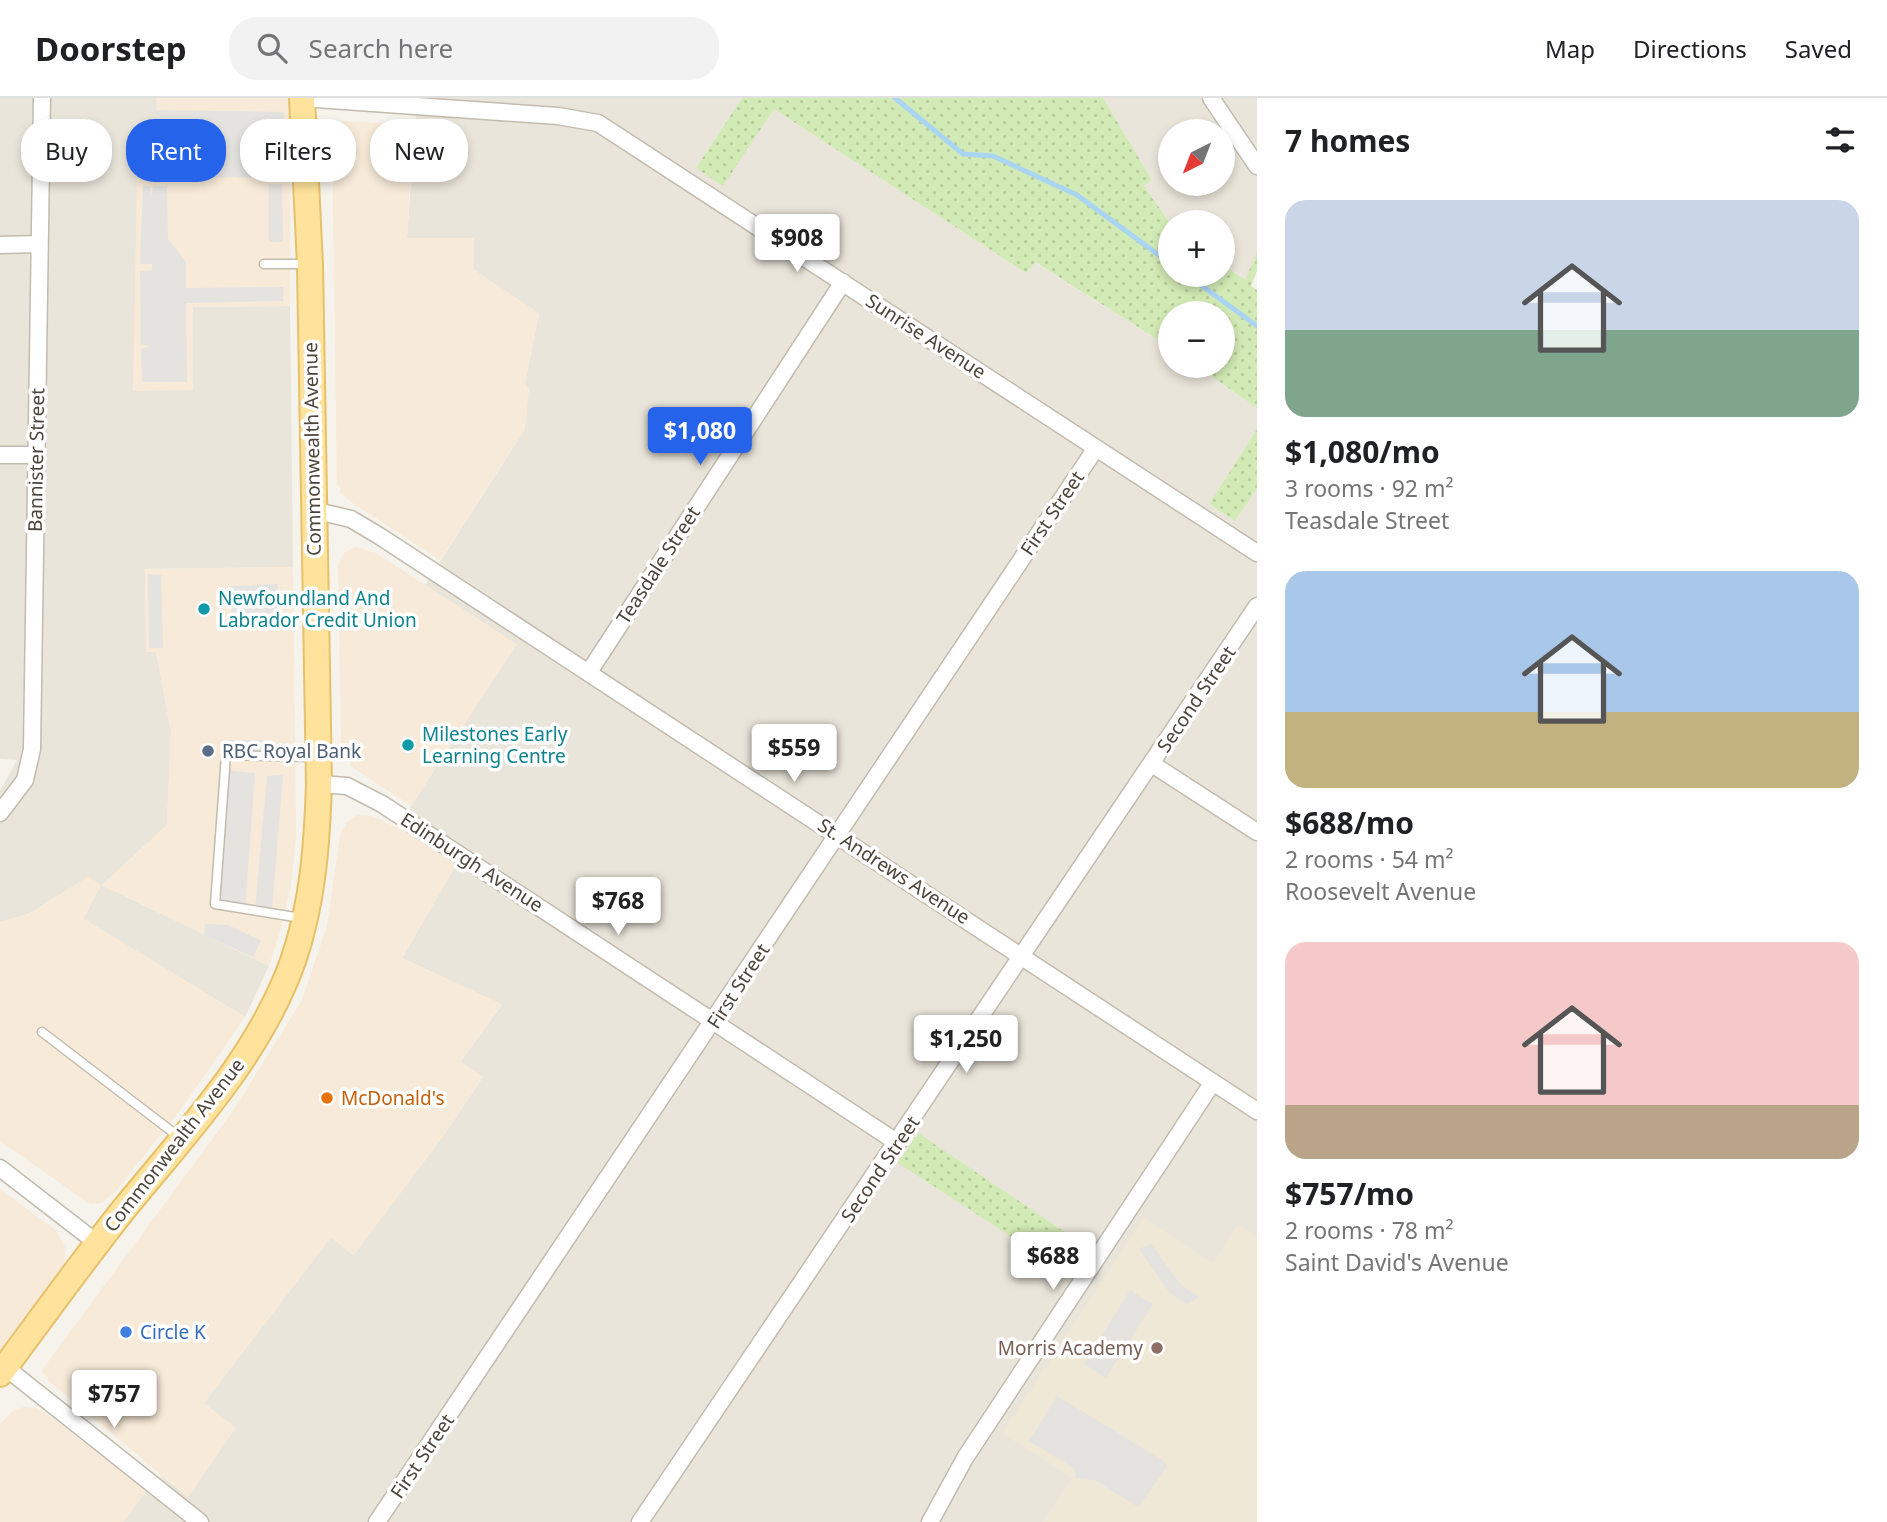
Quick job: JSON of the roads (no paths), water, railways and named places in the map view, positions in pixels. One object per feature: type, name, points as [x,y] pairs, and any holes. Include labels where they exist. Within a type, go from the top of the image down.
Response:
[{"type":"main road","name":"Commonwealth Avenue","points":[[3,1371],[97,1243],[236,1069],[265,1022],[293,961],[304,919],[316,862],[319,784],[310,265],[302,98]]},
{"type":"street","name":"Bannister Street","points":[[0,813],[25,780],[32,749],[42,98]]},
{"type":"street","name":"Sunrise Avenue","points":[[302,98],[558,116],[598,123],[1257,553]]},
{"type":"street","points":[[1211,98],[1257,166]]},
{"type":"street","points":[[0,245],[39,244]]},
{"type":"street","name":"Teasdale Street","points":[[589,672],[843,282]]},
{"type":"street","name":"First Street","points":[[377,1522],[1096,448]]},
{"type":"street","points":[[0,455],[37,455]]},
{"type":"street","name":"St. Andrews Avenue","points":[[313,510],[334,513],[366,527],[1257,1111]]},
{"type":"street","name":"Second Street","points":[[640,1522],[704,1423],[898,1143],[1257,606]]},
{"type":"street","points":[[1153,764],[1257,832]]},
{"type":"street","name":"Edinburgh Avenue","points":[[319,784],[347,786],[382,804],[898,1143]]},
{"type":"street","points":[[930,1522],[965,1458],[1213,1082]]},
{"type":"street","points":[[0,1168],[97,1243]]},
{"type":"street","points":[[3,1371],[200,1522]]},
{"type":"lane","points":[[264,264],[310,265]]},
{"type":"lane","points":[[304,919],[215,904],[226,755],[318,757]]},
{"type":"lane","points":[[42,1032],[181,1139]]},
{"type":"waterway","points":[[895,98],[963,154],[993,156],[1077,195],[1158,254]]},
{"type":"waterway","points":[[1203,287],[1257,326]]},
{"type":"place","name":"Newfoundland And Labrador Credit Union","points":[[204,609]]},
{"type":"place","name":"Milestones Early Learning Centre","points":[[408,745]]},
{"type":"place","name":"RBC Royal Bank","points":[[208,751]]},
{"type":"place","name":"McDonald's","points":[[327,1098]]},
{"type":"place","name":"Circle K","points":[[126,1332]]},
{"type":"place","name":"Morris Academy","points":[[1157,1348]]}]
